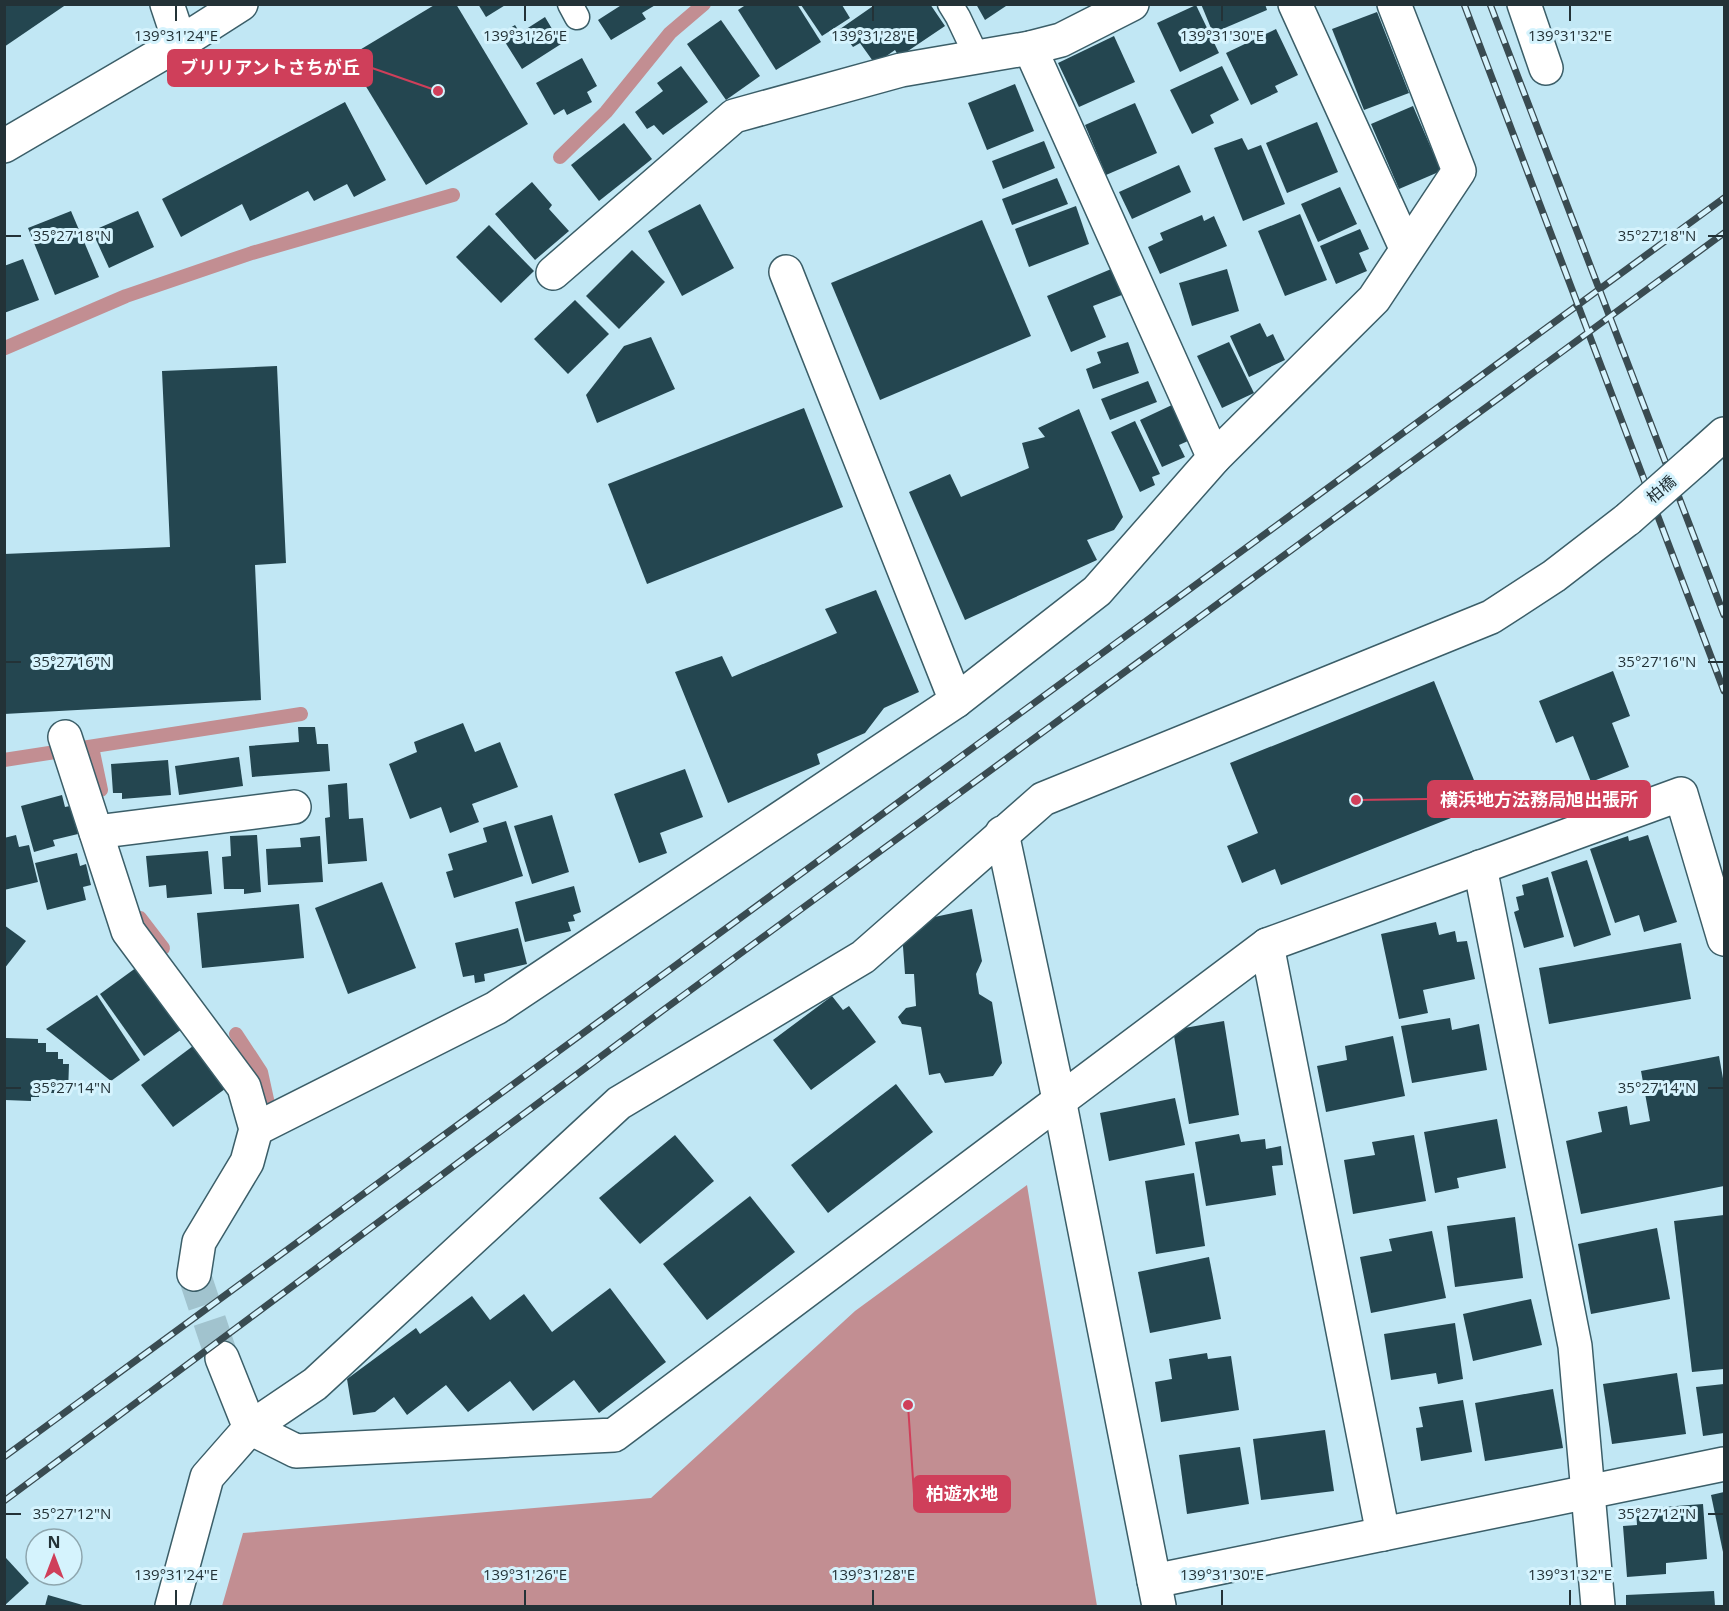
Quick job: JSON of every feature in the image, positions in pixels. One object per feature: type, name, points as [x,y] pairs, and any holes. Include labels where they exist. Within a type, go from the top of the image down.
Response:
[{"type":"street","points":[[167,4],[180,43]]},
{"type":"street","points":[[4,146],[180,43],[241,4]]},
{"type":"street","points":[[553,273],[734,116],[901,70],[1030,48],[1061,40],[1132,4]]},
{"type":"street","points":[[1295,4],[1406,248]]},
{"type":"street","points":[[256,1129],[496,1008],[956,701],[1097,591],[1214,458],[1374,299],[1459,171],[1394,4]]},
{"type":"street","points":[[1524,4],[1546,68]]},
{"type":"street","points":[[1030,48],[1214,458]]},
{"type":"street","points":[[786,272],[956,701]]},
{"type":"street","name":"柏橋","points":[[172,1606],[207,1477],[250,1428],[315,1384],[619,1103],[863,957],[1002,832],[1043,799],[1491,617],[1554,576],[1628,519],[1725,434]]},
{"type":"street","points":[[69,748],[128,932],[244,1087],[256,1129],[247,1162],[199,1242],[194,1274]]},
{"type":"street","points":[[222,1358],[250,1428],[296,1451],[614,1435],[1267,945],[1681,794],[1725,939]]},
{"type":"street","points":[[96,832],[294,807]]},
{"type":"street","points":[[1002,832],[1059,1099],[1157,1594],[1383,1534],[1725,1464]]},
{"type":"street","points":[[1480,867],[1575,1346],[1586,1492],[1598,1606]]},
{"type":"street","points":[[1267,945],[1383,1534]]},
{"type":"lane","points":[[950,4],[977,57]]},
{"type":"shaded area","points":[[1027,1185],[1097,1606],[222,1606],[243,1533],[651,1498],[855,1311]]},
{"type":"building","points":[[4,4],[67,4],[4,47]]},
{"type":"building","points":[[436,4],[456,4],[528,124],[426,185],[348,57]]},
{"type":"building","points":[[478,4],[507,4],[486,17]]},
{"type":"building","points":[[623,4],[657,4],[642,13],[646,19],[611,40],[598,20]]},
{"type":"building","points":[[747,4],[797,4],[821,42],[776,70],[738,10]]},
{"type":"building","points":[[876,4],[930,4],[945,26],[899,57],[895,50],[875,64],[860,43],[853,47],[840,29]]},
{"type":"building","points":[[976,4],[1009,4],[985,20]]},
{"type":"building","points":[[1201,4],[1265,4],[1267,10],[1213,33]]},
{"type":"building","points":[[801,5],[842,5],[850,18],[822,36]]},
{"type":"building","points":[[1196,5],[1219,53],[1180,72],[1157,23]]},
{"type":"building","points":[[1377,12],[1409,93],[1364,110],[1332,29]]},
{"type":"building","points":[[545,17],[561,44],[522,69],[500,34],[515,25],[520,33]]},
{"type":"building","points":[[721,20],[760,76],[726,100],[687,44]]},
{"type":"building","points":[[1276,29],[1298,75],[1275,86],[1278,92],[1251,105],[1226,53]]},
{"type":"building","points":[[1114,36],[1135,82],[1079,107],[1058,63]]},
{"type":"building","points":[[582,58],[597,86],[587,92],[592,102],[567,115],[564,109],[554,115],[536,83]]},
{"type":"building","points":[[681,66],[708,102],[663,135],[654,125],[647,129],[635,112],[663,91],[657,83]]},
{"type":"building","points":[[1222,66],[1239,100],[1210,115],[1214,123],[1192,134],[1170,90]]},
{"type":"building","points":[[1015,84],[1034,131],[987,150],[968,103]]},
{"type":"building","points":[[345,102],[386,180],[354,197],[347,184],[314,201],[308,191],[250,221],[242,204],[181,237],[162,199]]},
{"type":"building","points":[[1135,103],[1157,153],[1106,175],[1085,125]]},
{"type":"building","points":[[1413,106],[1441,171],[1399,189],[1371,124]]},
{"type":"building","points":[[1317,122],[1338,172],[1287,193],[1266,143]]},
{"type":"building","points":[[624,123],[652,159],[599,201],[571,165]]},
{"type":"building","points":[[1242,138],[1248,150],[1261,145],[1285,204],[1243,221],[1214,148]]},
{"type":"building","points":[[1044,141],[1055,168],[1003,189],[992,161]]},
{"type":"building","points":[[1179,165],[1191,192],[1132,219],[1119,192]]},
{"type":"building","points":[[1057,178],[1068,204],[1012,225],[1002,199]]},
{"type":"building","points":[[532,182],[552,205],[549,209],[569,231],[535,260],[495,214]]},
{"type":"building","points":[[1340,187],[1357,224],[1318,242],[1301,204]]},
{"type":"building","points":[[700,204],[734,268],[682,296],[648,231]]},
{"type":"building","points":[[1076,206],[1089,244],[1029,267],[1015,229]]},
{"type":"building","points":[[71,211],[99,277],[55,295],[28,228]]},
{"type":"building","points":[[138,211],[154,247],[109,268],[92,231]]},
{"type":"building","points":[[1300,214],[1327,280],[1285,296],[1258,231]]},
{"type":"building","points":[[1202,215],[1204,221],[1214,216],[1227,246],[1160,274],[1148,247],[1163,240],[1160,233]]},
{"type":"building","points":[[982,220],[1031,336],[880,400],[831,283]]},
{"type":"building","points":[[489,225],[534,271],[501,303],[456,257]]},
{"type":"building","points":[[1360,229],[1369,249],[1359,253],[1367,271],[1336,284],[1320,246]]},
{"type":"building","points":[[632,250],[665,282],[619,329],[586,296]]},
{"type":"building","points":[[23,259],[39,300],[4,313],[4,266]]},
{"type":"building","points":[[1116,267],[1127,293],[1093,306],[1106,337],[1071,352],[1047,296]]},
{"type":"building","points":[[1227,269],[1239,311],[1192,326],[1179,283]]},
{"type":"building","points":[[575,300],[609,334],[568,374],[534,339]]},
{"type":"building","points":[[1260,323],[1267,337],[1273,334],[1285,360],[1249,377],[1230,336]]},
{"type":"building","points":[[651,337],[675,389],[597,423],[586,395],[624,346]]},
{"type":"building","points":[[1128,342],[1139,373],[1093,389],[1086,369],[1101,363],[1097,352]]},
{"type":"building","points":[[1229,342],[1254,393],[1222,408],[1197,356]]},
{"type":"building","points":[[277,366],[286,563],[255,565],[261,700],[4,714],[4,554],[170,547],[162,371]]},
{"type":"building","points":[[1148,381],[1157,402],[1110,420],[1101,399]]},
{"type":"building","points":[[1172,405],[1188,441],[1179,445],[1185,457],[1162,467],[1140,420]]},
{"type":"building","points":[[804,408],[843,507],[647,584],[608,484]]},
{"type":"building","points":[[1079,409],[1123,517],[1114,530],[1087,540],[1097,560],[965,620],[909,492],[950,474],[961,497],[1029,468],[1022,443],[1045,437],[1038,428]]},
{"type":"building","points":[[1135,421],[1160,474],[1152,477],[1155,485],[1140,492],[1111,432]]},
{"type":"building","points":[[876,590],[919,692],[884,708],[865,733],[817,754],[820,764],[728,803],[675,672],[722,656],[732,677],[837,633],[825,609]]},
{"type":"building","points":[[1613,671],[1630,716],[1612,723],[1629,767],[1591,782],[1573,736],[1556,743],[1539,701]]},
{"type":"building","points":[[1434,681],[1484,805],[1281,885],[1275,869],[1242,883],[1227,846],[1258,833],[1230,763]]},
{"type":"building","points":[[463,723],[475,752],[500,742],[518,787],[472,804],[479,822],[450,833],[441,807],[410,819],[389,764],[417,752],[414,742]]},
{"type":"building","points":[[298,727],[315,727],[317,744],[328,744],[330,771],[252,777],[249,746],[299,742]]},
{"type":"building","points":[[239,757],[243,786],[179,795],[175,766]]},
{"type":"building","points":[[168,760],[171,795],[122,799],[122,793],[113,793],[111,764]]},
{"type":"building","points":[[685,769],[703,817],[660,833],[667,853],[639,863],[614,794]]},
{"type":"building","points":[[347,783],[349,819],[363,818],[367,861],[328,864],[325,818],[330,817],[328,785]]},
{"type":"building","points":[[62,795],[65,807],[70,806],[78,834],[53,840],[55,846],[34,852],[21,806]]},
{"type":"building","points":[[552,815],[569,872],[532,884],[514,826]]},
{"type":"building","points":[[506,821],[523,876],[454,898],[446,872],[453,870],[448,854],[487,842],[483,828]]},
{"type":"building","points":[[16,835],[19,847],[29,845],[38,882],[4,890],[4,838]]},
{"type":"building","points":[[257,835],[261,892],[244,894],[244,889],[224,889],[222,857],[231,856],[230,836]]},
{"type":"building","points":[[1648,835],[1677,922],[1644,932],[1639,915],[1615,923],[1590,849],[1628,836],[1629,841]]},
{"type":"building","points":[[320,836],[323,882],[268,885],[266,849],[301,847],[300,838]]},
{"type":"building","points":[[208,851],[212,894],[167,898],[166,885],[149,887],[146,856]]},
{"type":"building","points":[[77,853],[80,866],[86,864],[91,885],[83,887],[86,900],[47,910],[35,863]]},
{"type":"building","points":[[1587,860],[1611,935],[1574,947],[1551,872]]},
{"type":"building","points":[[1548,877],[1564,937],[1524,948],[1514,912],[1519,910],[1516,897],[1524,895],[1522,885]]},
{"type":"building","points":[[382,882],[416,968],[348,994],[315,908]]},
{"type":"building","points":[[574,886],[581,912],[573,915],[575,921],[568,922],[571,931],[525,942],[515,902]]},
{"type":"building","points":[[299,904],[304,958],[202,968],[197,913]]},
{"type":"building","points":[[972,909],[982,961],[976,974],[979,994],[992,1002],[1002,1063],[993,1076],[945,1083],[940,1073],[929,1075],[921,1027],[902,1024],[898,1017],[906,1008],[916,1006],[914,974],[905,974],[902,933],[911,922]]},
{"type":"building","points":[[1436,922],[1439,935],[1455,931],[1457,942],[1467,941],[1475,979],[1423,990],[1428,1013],[1399,1019],[1381,934]]},
{"type":"building","points":[[4,925],[26,941],[4,969]]},
{"type":"building","points":[[518,928],[527,964],[484,974],[485,981],[475,983],[474,975],[463,977],[455,943]]},
{"type":"building","points":[[1681,943],[1691,999],[1549,1024],[1539,968]]},
{"type":"building","points":[[144,962],[189,1024],[144,1056],[100,994]]},
{"type":"building","points":[[97,995],[140,1060],[111,1081],[46,1029]]},
{"type":"building","points":[[832,996],[843,1010],[849,1006],[876,1042],[811,1090],[773,1040]]},
{"type":"building","points":[[1450,1018],[1452,1030],[1479,1024],[1487,1070],[1412,1083],[1401,1026]]},
{"type":"building","points":[[1224,1021],[1239,1115],[1189,1124],[1173,1030]]},
{"type":"building","points":[[1393,1036],[1405,1096],[1326,1112],[1317,1066],[1347,1060],[1345,1046]]},
{"type":"building","points":[[6,1038],[38,1039],[38,1043],[46,1043],[46,1052],[58,1052],[58,1059],[63,1059],[63,1064],[69,1064],[68,1093],[39,1093],[39,1097],[31,1097],[31,1101],[5,1100]]},
{"type":"building","points":[[197,1043],[229,1086],[173,1127],[141,1085]]},
{"type":"building","points":[[1719,1056],[1724,1084],[1724,1186],[1581,1214],[1566,1141],[1602,1132],[1598,1112],[1627,1106],[1630,1125],[1650,1121],[1641,1071]]},
{"type":"building","points":[[896,1084],[933,1132],[828,1213],[791,1165]]},
{"type":"building","points":[[1175,1098],[1185,1145],[1109,1161],[1100,1113]]},
{"type":"building","points":[[1497,1119],[1506,1168],[1457,1178],[1459,1188],[1435,1193],[1424,1132]]},
{"type":"building","points":[[1239,1134],[1241,1142],[1265,1139],[1266,1149],[1281,1146],[1283,1165],[1272,1166],[1276,1195],[1206,1206],[1195,1142]]},
{"type":"building","points":[[675,1135],[714,1181],[640,1244],[599,1198]]},
{"type":"building","points":[[1414,1135],[1426,1201],[1353,1214],[1344,1160],[1375,1155],[1372,1142]]},
{"type":"building","points":[[1194,1173],[1205,1246],[1156,1254],[1145,1181]]},
{"type":"building","points":[[750,1196],[795,1252],[707,1320],[663,1264]]},
{"type":"building","points":[[1724,1215],[1724,1369],[1692,1372],[1674,1221]]},
{"type":"building","points":[[1515,1217],[1523,1278],[1455,1287],[1447,1226]]},
{"type":"building","points":[[1657,1228],[1670,1299],[1591,1314],[1578,1244]]},
{"type":"building","points":[[1432,1231],[1446,1298],[1371,1313],[1360,1257],[1392,1251],[1389,1239]]},
{"type":"building","points":[[1209,1257],[1221,1319],[1150,1333],[1138,1272]]},
{"type":"building","points":[[610,1288],[666,1362],[599,1413],[574,1380],[533,1411],[510,1381],[468,1412],[446,1385],[407,1415],[394,1397],[375,1412],[353,1415],[347,1379],[416,1328],[420,1334],[472,1296],[490,1320],[524,1294],[552,1332]]},
{"type":"building","points":[[1531,1299],[1542,1345],[1473,1361],[1463,1314]]},
{"type":"building","points":[[1455,1323],[1463,1379],[1438,1384],[1436,1373],[1391,1380],[1384,1334]]},
{"type":"building","points":[[1207,1353],[1208,1359],[1231,1356],[1239,1410],[1161,1422],[1155,1382],[1172,1379],[1169,1359]]},
{"type":"building","points":[[1677,1373],[1686,1434],[1612,1444],[1603,1384]]},
{"type":"building","points":[[1724,1384],[1724,1433],[1703,1436],[1696,1387]]},
{"type":"building","points":[[1553,1389],[1563,1448],[1485,1461],[1475,1403]]},
{"type":"building","points":[[1463,1400],[1472,1452],[1421,1461],[1416,1428],[1423,1427],[1419,1407]]},
{"type":"building","points":[[1325,1430],[1334,1491],[1261,1500],[1253,1439]]},
{"type":"building","points":[[1240,1447],[1249,1504],[1187,1514],[1179,1455]]},
{"type":"building","points":[[1724,1492],[1724,1552],[1723,1552],[1711,1495]]},
{"type":"building","points":[[1703,1504],[1707,1559],[1666,1563],[1666,1574],[1627,1577],[1623,1526],[1637,1525],[1636,1509]]},
{"type":"building","points":[[6,1558],[24,1578],[25,1587],[4,1606],[4,1559]]},
{"type":"building","points":[[1714,1591],[1715,1606],[1626,1606],[1626,1595]]},
{"type":"building","points":[[48,1595],[86,1606],[45,1606]]},
{"type":"waterway","points":[[560,157],[606,112],[670,33],[704,4]]},
{"type":"waterway","points":[[5,348],[126,296],[252,253],[453,195]]},
{"type":"waterway","points":[[4,760],[301,714]]},
{"type":"waterway","points":[[92,747],[101,790]]},
{"type":"waterway","points":[[140,918],[163,948]]},
{"type":"waterway","points":[[236,1034],[261,1072],[268,1104]]},
{"type":"tunnel","points":[[194,1274],[222,1358]]},
{"type":"railway","points":[[1464,4],[1724,691]]},
{"type":"railway","points":[[1490,4],[1724,615]]},
{"type":"railway","points":[[4,1457],[1724,198]]},
{"type":"railway","points":[[4,1501],[662,1011],[1724,233]]},
{"type":"place","name":"ブリリアントさちが丘","points":[[438,91]]},
{"type":"place","name":"横浜地方法務局旭出張所","points":[[1356,800]]},
{"type":"place","name":"柏遊水地","points":[[908,1405]]}]
